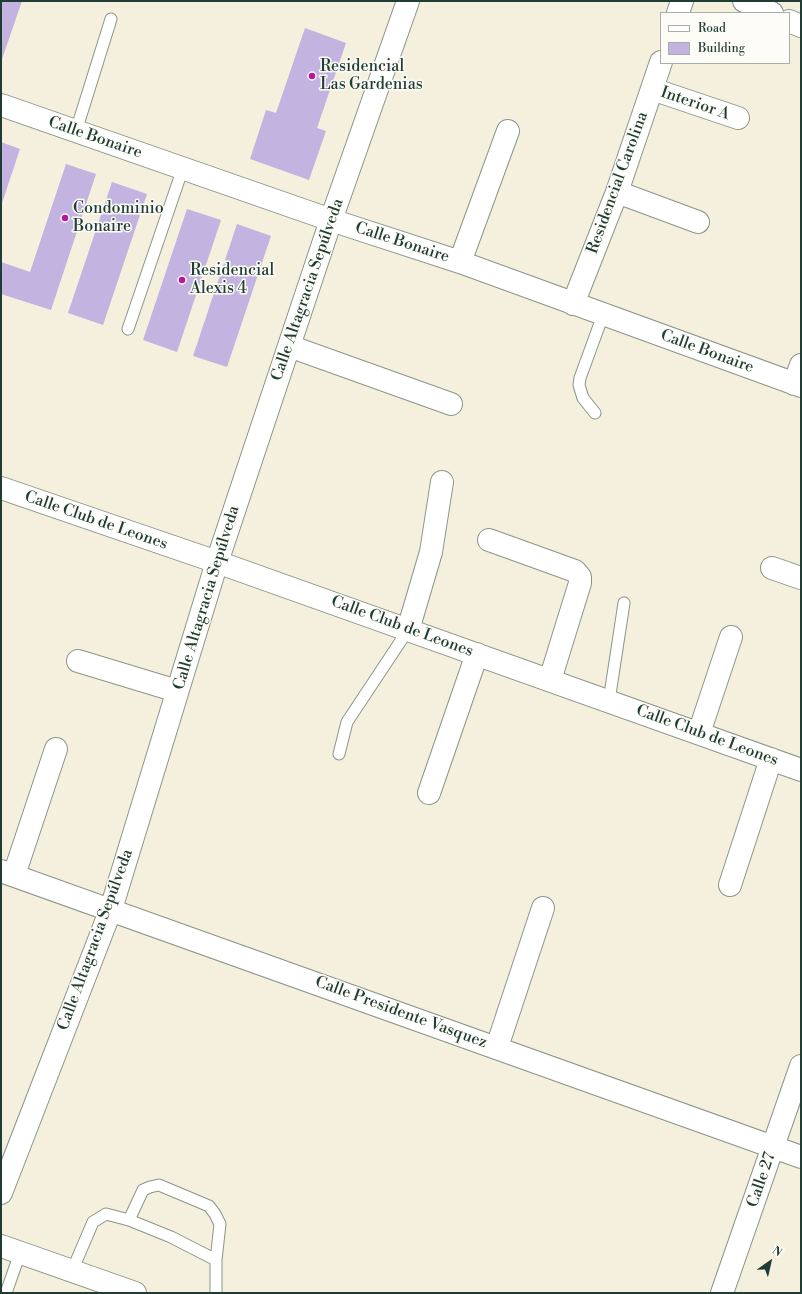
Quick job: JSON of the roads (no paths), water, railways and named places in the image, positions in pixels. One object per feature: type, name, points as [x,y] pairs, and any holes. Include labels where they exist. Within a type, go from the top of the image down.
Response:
[{"type":"street","name":"Calle Altagracia Sepúlveda","points":[[1,1193],[111,909],[217,562],[331,220],[408,1]]},
{"type":"street","points":[[678,12],[682,1]]},
{"type":"street","points":[[744,1],[770,12]]},
{"type":"street","points":[[790,21],[801,26]]},
{"type":"street","name":"Residencial Carolina","points":[[573,304],[617,192],[660,64]]},
{"type":"street","name":"Interior A","points":[[652,89],[738,118]]},
{"type":"street","name":"Calle Bonaire","points":[[1,105],[331,220],[460,262],[603,315],[799,378]]},
{"type":"street","points":[[460,262],[508,132]]},
{"type":"street","points":[[617,192],[698,222]]},
{"type":"street","points":[[289,346],[451,404]]},
{"type":"street","points":[[408,630],[432,552],[442,482]]},
{"type":"street","name":"Calle Club de Leones","points":[[1,488],[217,562],[801,770]]},
{"type":"street","points":[[489,540],[576,571],[580,577],[580,582],[550,680]]},
{"type":"street","points":[[772,568],[801,578]]},
{"type":"street","points":[[699,733],[731,637]]},
{"type":"street","points":[[430,793],[477,654]]},
{"type":"street","points":[[78,661],[177,691]]},
{"type":"street","points":[[7,873],[56,749]]},
{"type":"street","points":[[730,885],[770,759]]},
{"type":"street","name":"Calle Presidente Vasquez","points":[[7,873],[801,1157]]},
{"type":"street","points":[[497,1047],[543,908]]},
{"type":"street","name":"Calle 27","points":[[722,1293],[801,1066]]},
{"type":"street","points":[[11,1249],[135,1293]]},
{"type":"lane","points":[[76,131],[111,19]]},
{"type":"lane","points":[[128,329],[183,168]]},
{"type":"lane","points":[[595,412],[583,398],[579,385],[580,378],[603,315]]},
{"type":"lane","points":[[609,701],[624,603]]},
{"type":"lane","points":[[339,754],[347,722],[408,630]]},
{"type":"lane","points":[[129,1220],[143,1190],[159,1185],[209,1206],[220,1224],[216,1260],[216,1293]]},
{"type":"lane","points":[[72,1271],[93,1222],[106,1214],[129,1220],[171,1237],[216,1260]]},
{"type":"lane","points":[[6,1293],[11,1249]]},
{"type":"place","name":"Residencial Las Gardenias","points":[[312,76]]},
{"type":"place","name":"Condominio Bonaire","points":[[65,218]]},
{"type":"place","name":"Residencial Alexis 4","points":[[182,280]]}]
